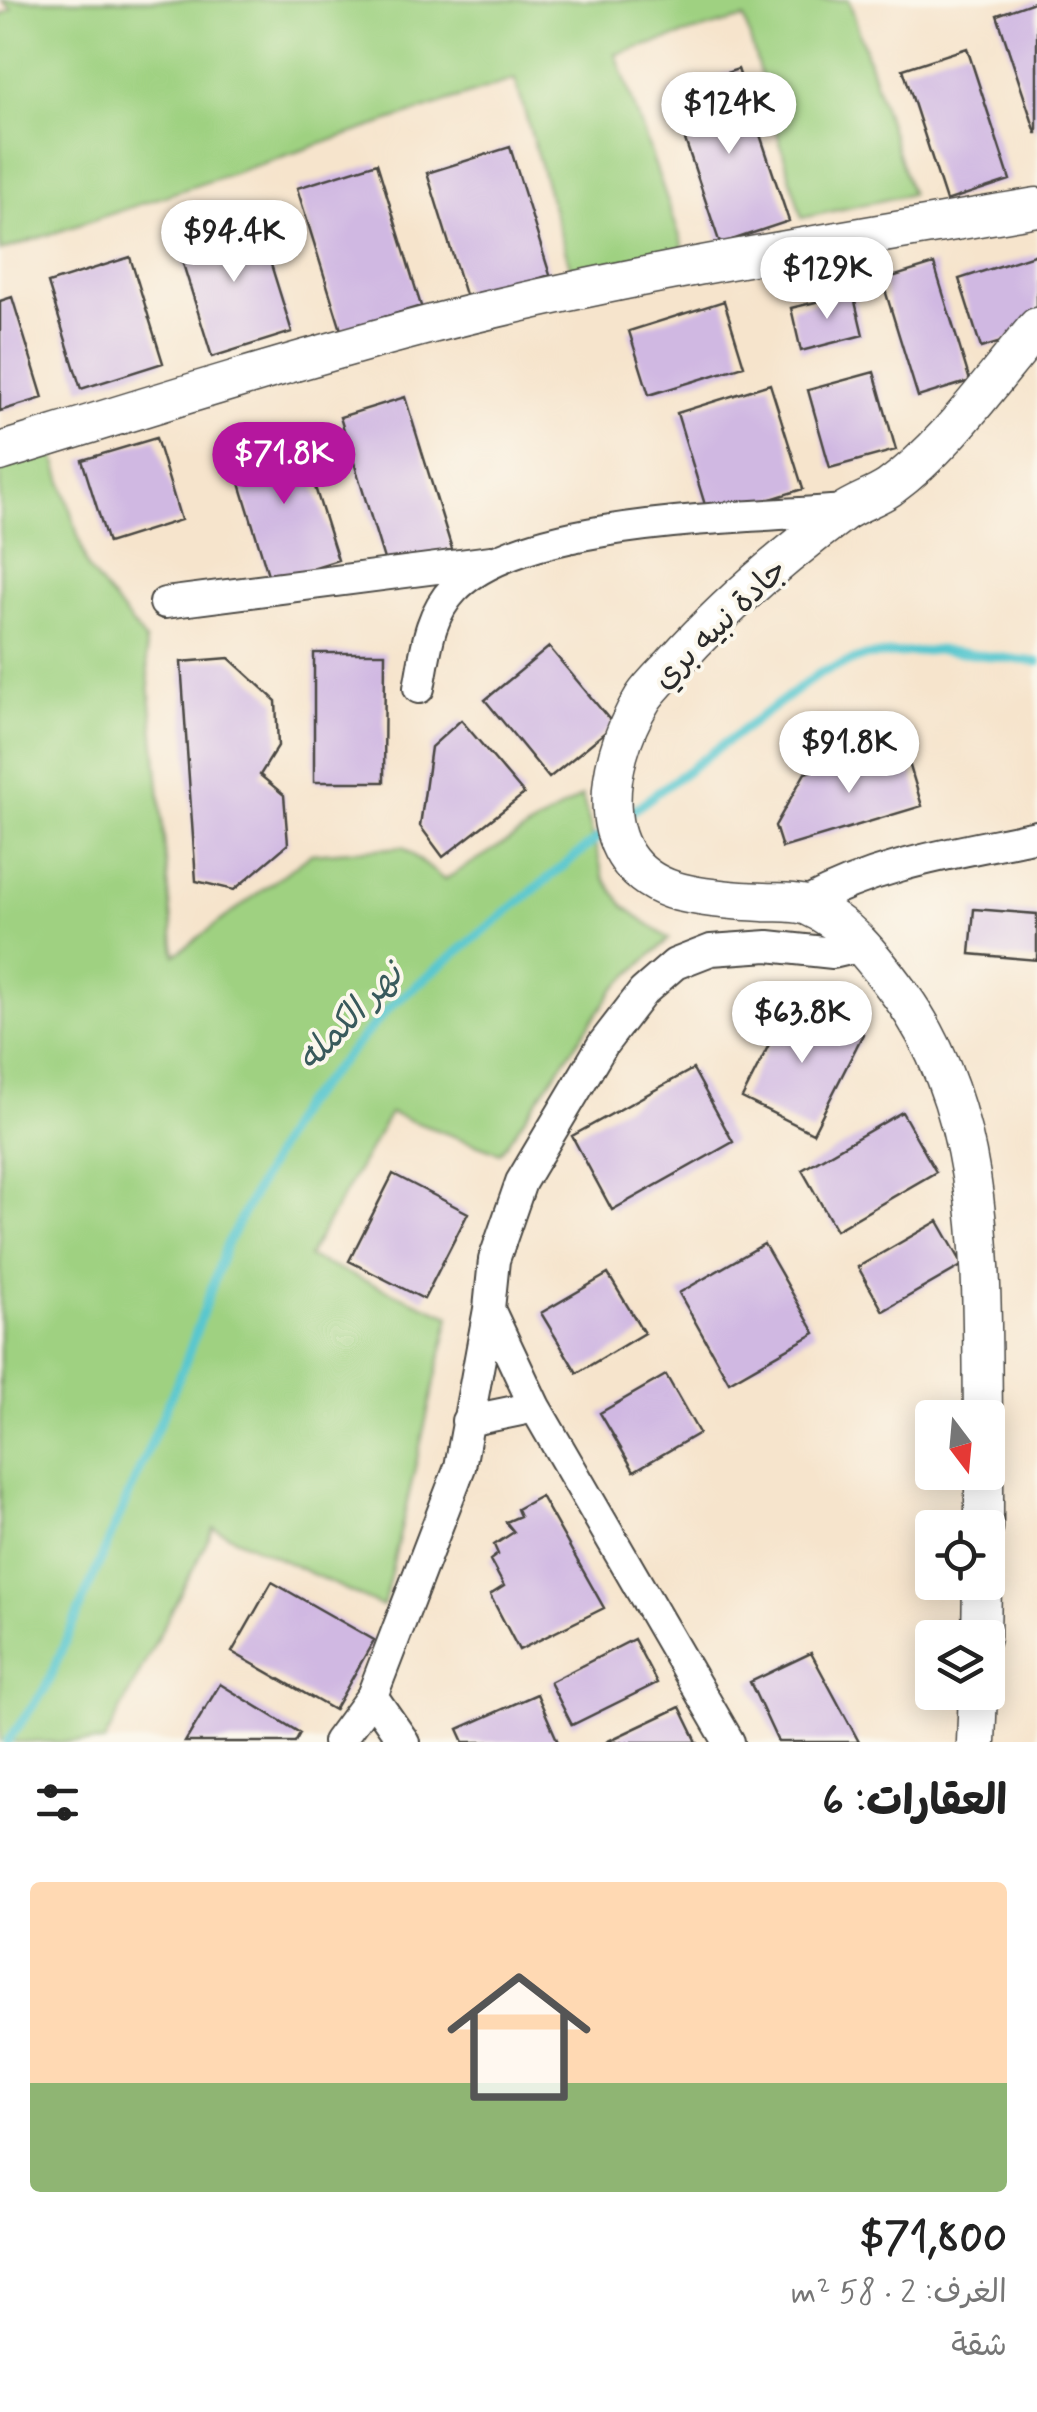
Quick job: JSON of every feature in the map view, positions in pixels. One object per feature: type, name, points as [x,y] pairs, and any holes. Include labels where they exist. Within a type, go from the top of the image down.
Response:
[{"type":"street","points":[[0,452],[198,390],[430,325],[604,285],[1037,207]]},
{"type":"street","name":"جادة نبيه بري","points":[[804,904],[744,902],[686,894],[657,885],[630,863],[616,836],[612,815],[614,767],[644,697],[738,599],[846,510],[887,490],[943,440],[1037,327]]},
{"type":"street","points":[[164,602],[494,560],[564,538],[619,530],[846,510]]},
{"type":"street","points":[[419,688],[430,624],[454,589],[494,560]]},
{"type":"street","points":[[804,904],[889,868],[945,852],[1036,837]]},
{"type":"street","points":[[804,904],[833,920],[863,946],[903,998],[934,1053],[958,1115],[979,1224],[983,1400]]},
{"type":"street","points":[[338,1742],[372,1696],[460,1467],[494,1260],[521,1182],[592,1061],[642,992],[676,964],[711,950],[768,946],[833,953],[863,946]]},
{"type":"street","points":[[488,1308],[536,1407],[729,1742]]},
{"type":"street","points":[[467,1421],[536,1407]]},
{"type":"street","points":[[372,1696],[404,1742]]},
{"type":"street","points":[[976,1742],[977,1710]]},
{"type":"green space","points":[[1,0],[849,0],[911,194],[802,218],[744,18],[616,54],[684,248],[572,273],[515,79],[0,251],[0,16],[12,9]]},
{"type":"green space","points":[[53,452],[88,569],[145,640],[175,955],[311,854],[403,847],[444,880],[582,796],[604,878],[624,906],[669,939],[615,988],[500,1153],[390,1113],[308,1257],[450,1316],[383,1607],[214,1528],[104,1742],[0,1742],[0,466]]},
{"type":"building","points":[[1037,1],[1037,133],[1036,133],[997,15]]},
{"type":"building","points":[[967,48],[1010,180],[946,201],[903,69]]},
{"type":"building","points":[[738,69],[789,221],[720,244],[669,92]]},
{"type":"building","points":[[510,147],[550,275],[467,301],[427,173]]},
{"type":"building","points":[[377,163],[421,306],[341,330],[297,188]]},
{"type":"building","points":[[255,213],[292,332],[212,357],[175,238]]},
{"type":"building","points":[[1037,254],[1037,312],[1008,340],[981,348],[959,279]]},
{"type":"building","points":[[130,257],[163,363],[81,389],[48,283]]},
{"type":"building","points":[[934,264],[970,381],[918,397],[882,280]]},
{"type":"building","points":[[853,293],[863,335],[801,351],[791,308]]},
{"type":"building","points":[[12,297],[43,398],[0,411],[0,301]]},
{"type":"building","points":[[724,301],[744,366],[649,395],[629,331]]},
{"type":"building","points":[[874,372],[896,450],[830,468],[808,390]]},
{"type":"building","points":[[770,384],[803,489],[709,518],[677,413]]},
{"type":"building","points":[[405,397],[452,549],[387,569],[340,417]]},
{"type":"building","points":[[298,433],[338,560],[270,581],[231,454]]},
{"type":"building","points":[[156,438],[181,520],[108,543],[82,460]]},
{"type":"building","points":[[549,647],[614,725],[549,778],[485,700]]},
{"type":"building","points":[[314,653],[385,653],[384,782],[314,782]]},
{"type":"building","points":[[229,658],[276,701],[278,746],[260,775],[284,795],[288,844],[234,890],[196,881],[181,662]]},
{"type":"building","points":[[461,720],[524,794],[443,857],[420,826],[431,747]]},
{"type":"building","points":[[903,743],[922,806],[782,848],[775,826],[805,773]]},
{"type":"building","points":[[974,909],[1037,914],[1037,960],[970,954]]},
{"type":"building","points":[[792,999],[863,1034],[813,1133],[742,1098]]},
{"type":"building","points":[[693,1069],[733,1142],[612,1210],[572,1136]]},
{"type":"building","points":[[902,1112],[936,1172],[836,1230],[802,1170]]},
{"type":"building","points":[[393,1174],[468,1213],[424,1299],[349,1261]]},
{"type":"building","points":[[938,1221],[963,1265],[883,1311],[858,1267]]},
{"type":"building","points":[[764,1244],[815,1333],[729,1382],[679,1293]]},
{"type":"building","points":[[608,1274],[644,1333],[577,1373],[541,1313]]},
{"type":"building","points":[[666,1375],[699,1433],[634,1471],[600,1413]]},
{"type":"building","points":[[541,1496],[604,1608],[519,1650],[490,1595],[504,1586],[490,1560],[498,1554],[494,1545],[514,1532],[506,1522],[520,1516],[517,1509]]},
{"type":"building","points":[[272,1582],[374,1640],[334,1710],[232,1652]]},
{"type":"building","points":[[634,1639],[657,1683],[572,1725],[550,1682]]},
{"type":"building","points":[[811,1653],[859,1742],[778,1742],[750,1682]]},
{"type":"building","points":[[220,1684],[300,1733],[295,1742],[185,1742]]},
{"type":"building","points":[[537,1694],[558,1742],[464,1742],[458,1729]]},
{"type":"building","points":[[680,1707],[697,1742],[606,1742]]},
{"type":"waterway","name":"نهر الكمله","points":[[624,817],[820,673],[865,656],[939,650],[1037,662]]},
{"type":"waterway","name":"نهر الكمله","points":[[7,1742],[45,1689],[184,1366],[226,1246],[298,1109],[391,1006],[604,833]]}]
